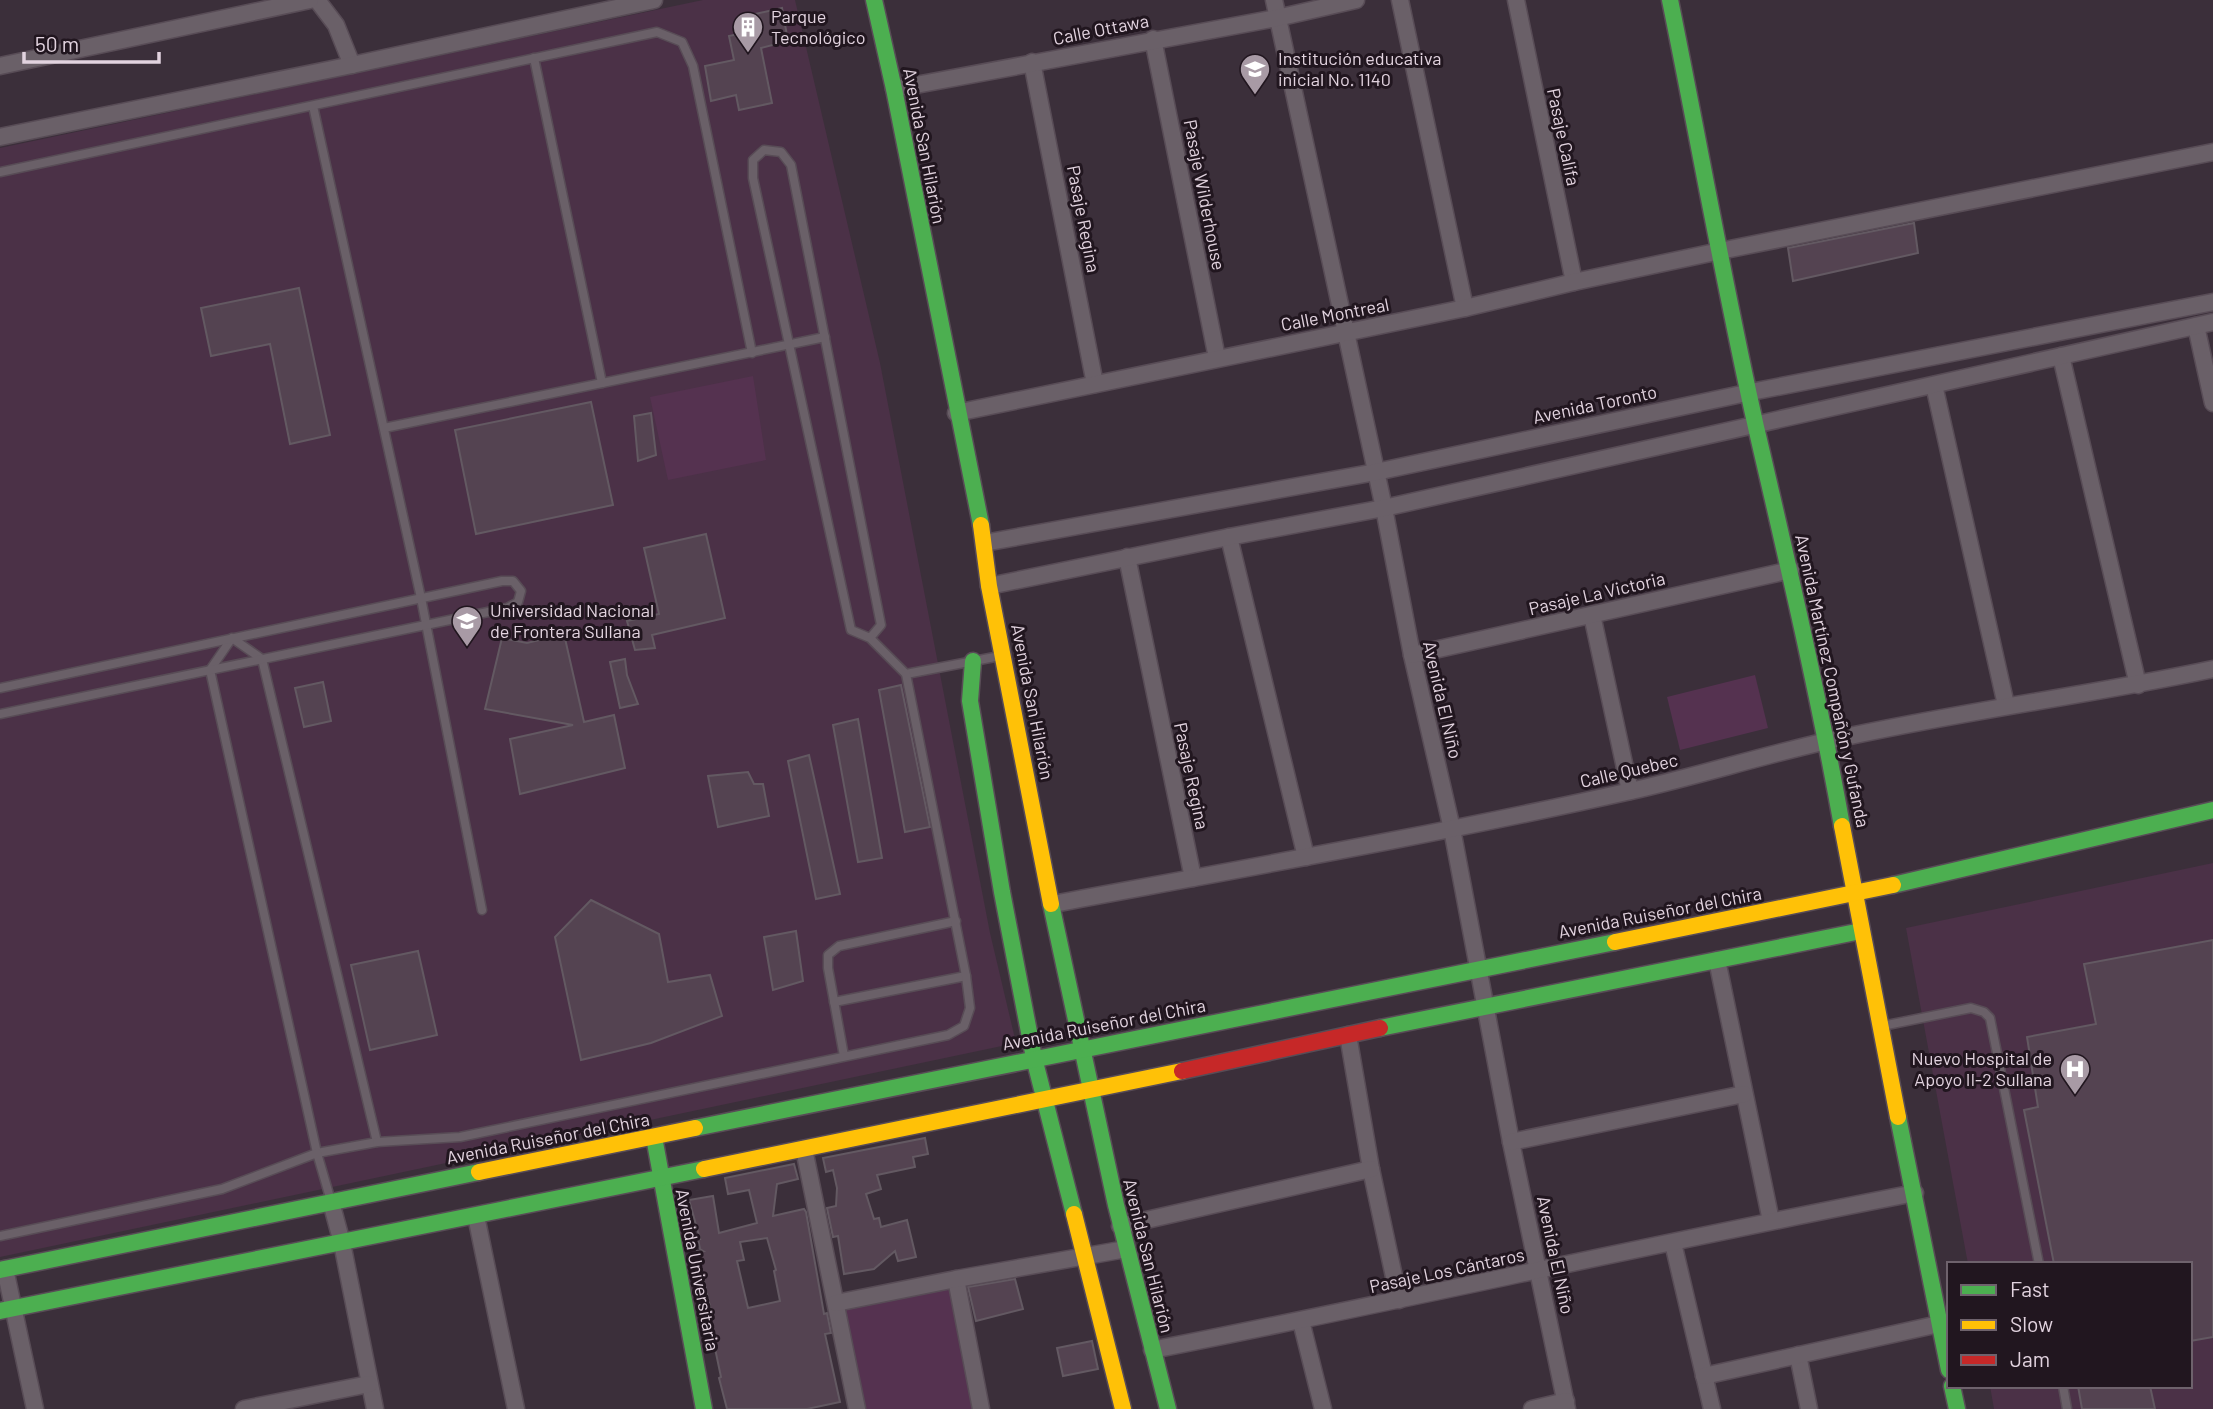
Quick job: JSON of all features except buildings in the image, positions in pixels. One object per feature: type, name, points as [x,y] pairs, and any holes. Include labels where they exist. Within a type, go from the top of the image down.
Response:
[{"type":"street","points":[[0,66],[267,4],[310,0]]},
{"type":"street","points":[[317,0],[336,25],[352,65]]},
{"type":"street","points":[[0,137],[654,0]]},
{"type":"street","name":"Avenida San Hilarión","points":[[874,0],[984,543],[989,586],[1081,1050],[1120,1226],[1168,1409]]},
{"type":"street","name":"Avenida El Niño","points":[[1274,0],[1384,508],[1412,655],[1452,829],[1511,1142],[1567,1405]]},
{"type":"street","name":"Calle Ottawa","points":[[894,89],[1277,18],[1356,0]]},
{"type":"street","points":[[1400,0],[1465,308]]},
{"type":"street","name":"Pasaje Califa","points":[[1516,0],[1574,282]]},
{"type":"street","name":"Avenida Martínez Compañón y Gufanda","points":[[1670,0],[1756,425],[1791,570],[1827,741],[1861,931],[1947,1361]]},
{"type":"street","name":"Pasaje Wilderhouse","points":[[1153,39],[1217,358]]},
{"type":"street","name":"Pasaje Regina","points":[[1032,62],[1095,384]]},
{"type":"street","name":"Calle Montreal","points":[[957,413],[1465,308],[1720,251],[2213,152]]},
{"type":"street","name":"Avenida Toronto","points":[[984,543],[1376,472],[1751,392],[2213,302]]},
{"type":"street","points":[[989,586],[1384,508],[2213,322]]},
{"type":"street","points":[[2196,326],[2213,403]]},
{"type":"street","points":[[2061,356],[2137,685]]},
{"type":"street","points":[[1934,385],[2006,705]]},
{"type":"street","points":[[1229,537],[1306,857]]},
{"type":"street","name":"Pasaje Regina","points":[[1127,557],[1193,878]]},
{"type":"street","name":"Pasaje La Victoria","points":[[1412,655],[1791,570]]},
{"type":"street","points":[[1592,615],[1630,791]]},
{"type":"street","points":[[973,661],[970,701],[1002,892],[1034,1058],[1123,1409]]},
{"type":"street","name":"Calle Quebec","points":[[1052,904],[1452,829],[1630,791],[1827,741],[2006,705],[2137,685],[2213,669]]},
{"type":"street","name":"Avenida Ruiseñor del Chira","points":[[3,1269],[1854,894],[2213,810]]},
{"type":"street","points":[[6,1310],[1090,1091],[1348,1035],[1861,931]]},
{"type":"street","points":[[1717,960],[1770,1221]]},
{"type":"street","points":[[1348,1035],[1371,1169],[1399,1300]]},
{"type":"street","points":[[1511,1142],[1744,1094]]},
{"type":"street","name":"Avenida Universitaria","points":[[654,1137],[704,1409]]},
{"type":"street","points":[[804,1149],[857,1409]]},
{"type":"street","points":[[1120,1226],[1371,1169]]},
{"type":"street","name":"Pasaje Los Cántaros","points":[[1152,1350],[1915,1193]]},
{"type":"street","points":[[331,1202],[342,1243],[375,1409]]},
{"type":"street","points":[[476,1216],[516,1409]]},
{"type":"street","points":[[1674,1243],[1712,1409]]},
{"type":"street","points":[[836,1303],[1126,1249]]},
{"type":"street","points":[[3,1269],[6,1310],[35,1409]]},
{"type":"street","points":[[956,1279],[981,1409]]},
{"type":"street","points":[[1301,1321],[1323,1409]]},
{"type":"street","points":[[1704,1376],[1939,1324]]},
{"type":"street","points":[[1798,1355],[1809,1409]]},
{"type":"street","points":[[244,1409],[369,1384]]},
{"type":"street","points":[[1952,1388],[1957,1409]]},
{"type":"street","points":[[1532,1409],[1567,1405]]},
{"type":"lane","points":[[0,172],[657,32],[682,42],[694,66],[752,353]]},
{"type":"lane","points":[[534,58],[602,383]]},
{"type":"lane","points":[[313,106],[421,598],[482,911]]},
{"type":"lane","points":[[0,1236],[222,1189],[317,1153],[377,1142],[460,1137],[948,1035],[964,1026],[970,1008],[966,976],[906,674],[870,638],[850,630],[753,178],[753,160],[764,150],[781,152],[791,165],[881,625],[870,638]]},
{"type":"lane","points":[[384,428],[825,337]]},
{"type":"lane","points":[[0,688],[502,581],[513,581],[522,591],[519,602],[507,608],[0,715]]},
{"type":"lane","points":[[232,638],[262,659],[377,1142]]},
{"type":"lane","points":[[232,638],[210,670],[317,1153],[331,1202]]},
{"type":"lane","points":[[906,674],[1003,655]]},
{"type":"lane","points":[[844,1056],[828,955],[839,946],[956,921]]},
{"type":"lane","points":[[834,1002],[966,976]]},
{"type":"lane","points":[[1881,1026],[1971,1008],[1984,1012],[1990,1018],[2039,1262]]},
{"type":"lane","points":[[2063,1388],[2067,1409]]},
{"type":"shaded area","name":"Universidad Nacional de Frontera Sullana","points":[[703,0],[795,0],[880,363],[990,933],[1016,1043],[0,1257],[0,148]]},
{"type":"shaded area","points":[[753,376],[766,460],[668,480],[650,397]]},
{"type":"shaded area","points":[[1755,675],[1768,728],[1680,750],[1667,697]]},
{"type":"shaded area","name":"Nuevo Hospital de Apoyo II-2 Sullana","points":[[2213,863],[2213,1409],[1994,1409],[1990,1388],[2192,1388],[2192,1262],[1968,1262],[1906,928]]},
{"type":"shaded area","points":[[956,1279],[981,1409],[857,1409],[836,1303]]},
{"type":"traffic: fast","points":[[874,0],[981,525]]},
{"type":"traffic: fast","points":[[1670,0],[1733,320],[1791,576],[1842,826]]},
{"type":"traffic: fast","points":[[973,661],[970,701],[1002,892],[1034,1058],[1074,1214]]},
{"type":"traffic: fast","points":[[1893,885],[2213,810]]},
{"type":"traffic: fast","points":[[1051,904],[1116,1205],[1168,1409]]},
{"type":"traffic: fast","points":[[1380,1028],[1861,931]]},
{"type":"traffic: fast","points":[[695,1128],[1615,942]]},
{"type":"traffic: fast","points":[[1898,1117],[1947,1360]]},
{"type":"traffic: fast","points":[[654,1137],[704,1409]]},
{"type":"traffic: fast","points":[[0,1311],[704,1169]]},
{"type":"traffic: fast","points":[[0,1270],[479,1172]]},
{"type":"traffic: fast","points":[[1952,1388],[1957,1409]]},
{"type":"traffic: slow","points":[[981,525],[989,586],[1051,904]]},
{"type":"traffic: slow","points":[[1842,826],[1898,1117]]},
{"type":"traffic: slow","points":[[1615,942],[1893,885]]},
{"type":"traffic: slow","points":[[704,1169],[1182,1071]]},
{"type":"traffic: slow","points":[[479,1172],[695,1128]]},
{"type":"traffic: slow","points":[[1074,1214],[1123,1409]]},
{"type":"traffic: jam","points":[[1182,1071],[1380,1028]]},
{"type":"place","name":"Parque Tecnológico","points":[[748,54]]},
{"type":"place","name":"Institución educativa inicial No. 1140","points":[[1255,96]]},
{"type":"place","name":"Universidad Nacional de Frontera Sullana","points":[[467,648]]},
{"type":"place","name":"Nuevo Hospital de Apoyo II-2 Sullana","points":[[2075,1096]]}]
